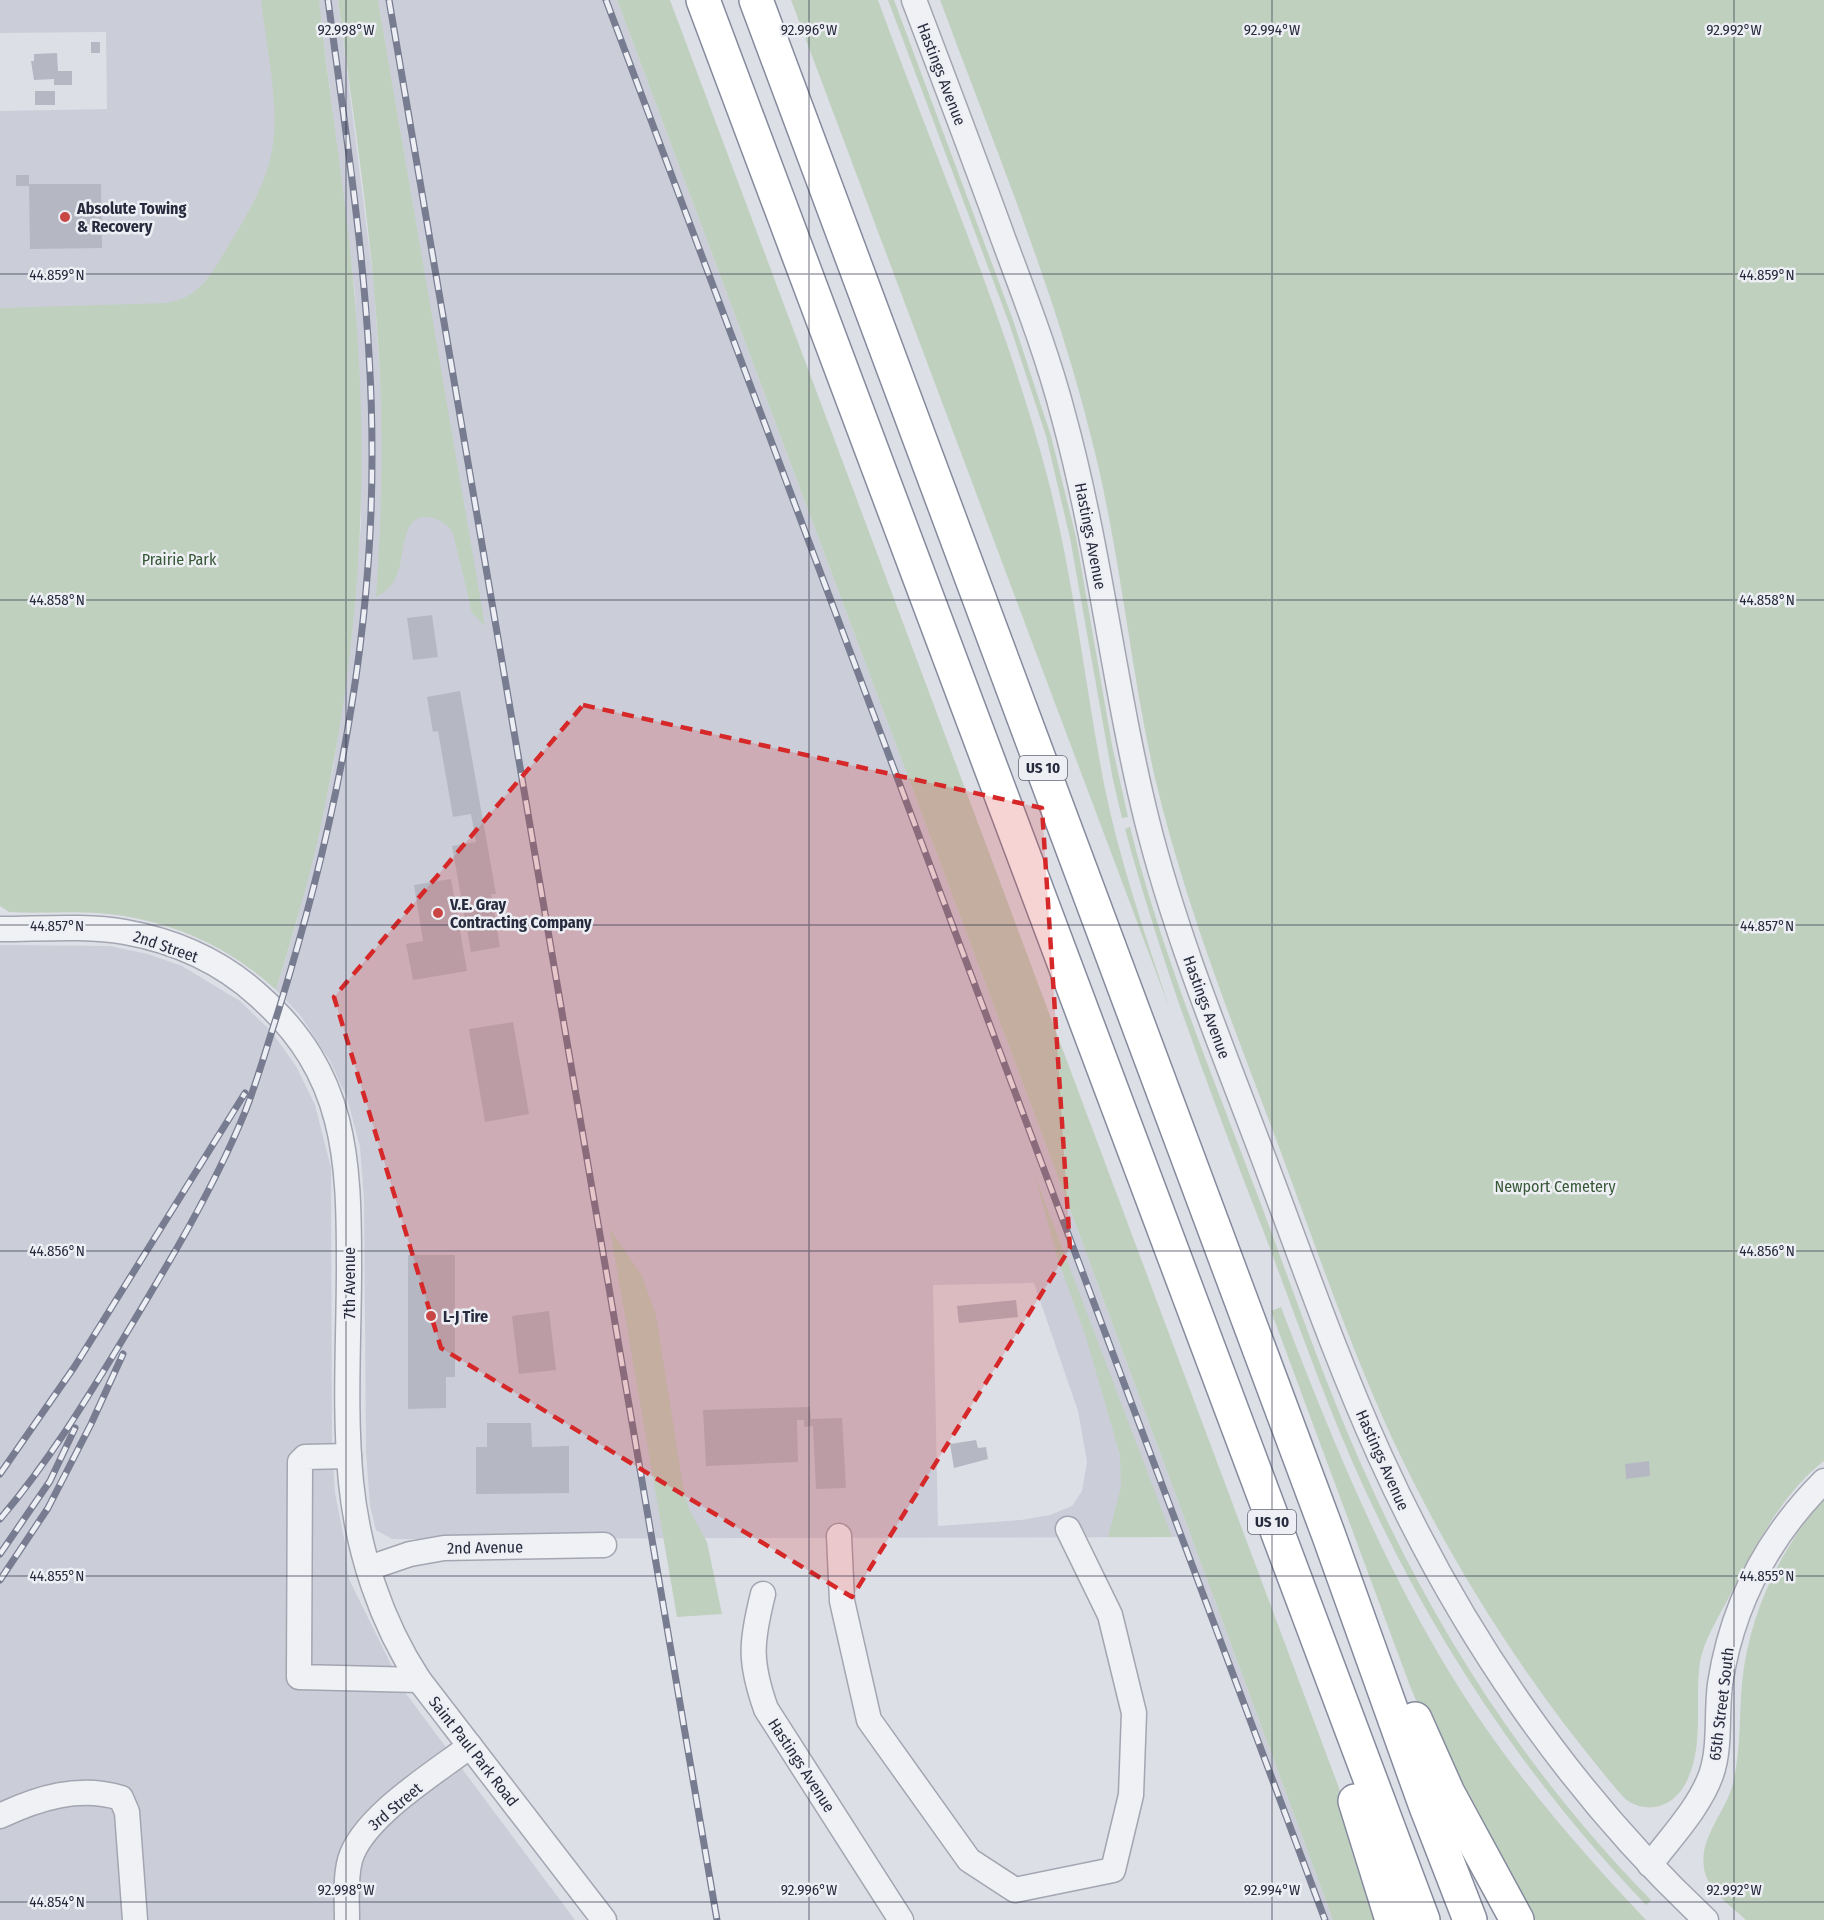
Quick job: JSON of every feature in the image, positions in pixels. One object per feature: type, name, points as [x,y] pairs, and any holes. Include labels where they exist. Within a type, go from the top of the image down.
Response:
[{"type":"highway","name":"US 10","points":[[703,0],[1122,1124],[1423,1920]]},
{"type":"highway","name":"US 10","points":[[756,0],[1329,1536],[1411,1767],[1470,1920]]},
{"type":"highway","points":[[1122,1124],[1192,1355],[1306,1656],[1392,1920]]},
{"type":"highway","points":[[1329,1536],[1355,1570],[1434,1764],[1517,1920]]},
{"type":"street","name":"Hastings Avenue","points":[[914,0],[1037,329],[1064,416],[1089,518],[1140,789],[1167,892],[1200,989],[1343,1369],[1411,1522],[1493,1664],[1574,1776],[1650,1865],[1706,1920]]},
{"type":"street","name":"2nd Street","points":[[0,929],[109,930],[159,940],[220,967],[243,982],[277,1013]]},
{"type":"street","name":"7th Avenue","points":[[277,1013],[300,1042],[323,1083],[337,1117],[345,1155],[349,1196],[349,1456],[356,1519],[369,1568]]},
{"type":"street","points":[[349,1456],[305,1457],[300,1462],[299,1677],[419,1680]]},
{"type":"street","name":"65th Street South","points":[[1650,1865],[1694,1806],[1711,1774],[1716,1750],[1719,1697],[1724,1662],[1744,1596],[1772,1545],[1801,1505],[1824,1481]]},
{"type":"street","points":[[839,1536],[842,1601],[869,1720],[969,1860],[1015,1890],[1113,1870],[1131,1795],[1134,1713],[1110,1615],[1068,1529]]},
{"type":"street","name":"2nd Avenue","points":[[369,1568],[417,1552],[444,1548],[604,1545]]},
{"type":"street","name":"Saint Paul Park Road","points":[[369,1568],[389,1626],[419,1680],[604,1920]]},
{"type":"street","name":"Hastings Avenue","points":[[764,1594],[752,1647],[754,1676],[766,1709],[901,1920]]},
{"type":"street","name":"3rd Street","points":[[347,1920],[348,1870],[360,1839],[381,1815],[470,1746]]},
{"type":"street","points":[[0,1816],[36,1799],[67,1794],[107,1794],[121,1798],[127,1812],[135,1920]]},
{"type":"highlighted area","points":[[583,705],[1042,808],[1070,1248],[852,1597],[441,1348],[334,997]]},
{"type":"shaded area","points":[[0,0],[338,0],[374,286],[382,409],[382,497],[462,496],[378,0],[617,0],[1071,1212],[1333,1920],[1325,1920],[1181,1537],[392,1539],[376,1530],[370,1506],[366,1452],[364,1199],[360,1147],[347,1098],[330,1061],[300,1015],[276,990],[297,921],[333,769],[352,636],[361,523],[360,404],[355,293],[321,18],[200,376],[0,379],[0,111],[107,109],[106,32],[0,33]],"holes":[[[1034,1283],[1078,1411],[1087,1462],[1082,1491],[1072,1506],[1050,1515],[1021,1520],[938,1526],[933,1285]]]},
{"type":"shaded area","points":[[0,945],[110,946],[148,954],[182,966],[240,1001],[271,1031],[296,1066],[315,1105],[331,1168],[332,1444],[335,1493],[346,1548],[348,1577],[404,1691],[575,1920],[0,1920]]},
{"type":"green space","name":"Prairie Park","points":[[261,0],[319,0],[351,258],[358,345],[362,462],[357,579],[345,695],[314,856],[276,990],[236,959],[193,936],[170,927],[122,916],[86,912],[9,912],[0,906],[0,308],[165,303],[186,297],[207,279],[253,203],[265,177],[272,150],[273,95]]},
{"type":"green space","points":[[338,0],[378,0],[485,626],[472,613],[453,533],[444,523],[431,517],[424,517],[412,523],[405,539],[397,576],[386,591],[376,597],[382,470],[378,343],[366,214]]},
{"type":"green space","points":[[617,0],[670,0],[1351,1820],[1383,1920],[1333,1920],[1071,1212]]},
{"type":"green space","points":[[791,0],[878,0],[969,239],[1032,421],[1049,483],[1065,557],[1110,812],[1133,896],[1169,1007]]},
{"type":"green space","points":[[888,0],[894,0],[1013,320],[1051,436],[1076,537],[1112,745],[1128,817],[1122,818],[1113,780],[1070,538],[1046,436],[1009,323]]},
{"type":"green space","name":"Newport Cemetery","points":[[940,0],[1824,0],[1824,1461],[1794,1490],[1769,1525],[1708,1637],[1700,1662],[1698,1678],[1695,1758],[1683,1788],[1671,1801],[1663,1805],[1640,1806],[1624,1798],[1590,1757],[1526,1671],[1468,1581],[1441,1534],[1392,1438],[1361,1367],[1227,1010],[1195,918],[1155,778],[1109,519],[1075,378],[1021,215]]},
{"type":"green space","points":[[1130,827],[1157,922],[1206,1061],[1326,1380],[1355,1451],[1398,1543],[1459,1653],[1493,1705],[1567,1806],[1651,1900],[1646,1905],[1562,1809],[1488,1709],[1454,1657],[1423,1603],[1365,1490],[1312,1361],[1189,1031],[1139,880],[1125,829]]},
{"type":"green space","points":[[1035,1176],[1172,1537],[1108,1537],[1121,1487],[1120,1455],[1085,1334],[1058,1260]]},
{"type":"green space","points":[[610,1229],[642,1276],[656,1315],[683,1486],[689,1509],[707,1542],[722,1614],[677,1617]]},
{"type":"green space","points":[[1281,1307],[1358,1497],[1403,1589],[1453,1678],[1496,1742],[1543,1804],[1646,1920],[1526,1920],[1432,1739],[1410,1686],[1271,1311]]},
{"type":"green space","points":[[1824,1498],[1824,1920],[1746,1920],[1720,1897],[1706,1876],[1705,1846],[1733,1783],[1742,1683],[1751,1632],[1759,1608],[1793,1540]]},
{"type":"building","points":[[91,42],[100,42],[100,53],[91,53]]},
{"type":"building","points":[[57,53],[58,71],[72,71],[72,85],[54,85],[54,79],[34,80],[31,61],[34,61],[34,54]]},
{"type":"building","points":[[35,91],[55,91],[55,105],[35,105]]},
{"type":"building","points":[[16,175],[29,175],[29,186],[16,186]]},
{"type":"building","name":"Absolute Towing & Recovery","points":[[29,184],[101,184],[102,248],[30,249]]},
{"type":"building","points":[[432,615],[438,657],[413,660],[407,618]]},
{"type":"building","points":[[460,691],[496,894],[491,894],[500,947],[471,952],[452,846],[476,842],[471,814],[453,817],[438,731],[433,732],[427,697]]},
{"type":"building","name":"V.E. Gray Contracting Company","points":[[451,879],[467,971],[413,980],[406,944],[423,941],[414,885]]},
{"type":"building","points":[[513,1022],[529,1114],[485,1122],[469,1029]]},
{"type":"building","name":"L-J Tire","points":[[408,1255],[455,1255],[455,1377],[446,1377],[446,1408],[408,1409]]},
{"type":"building","points":[[1016,1300],[1018,1317],[959,1323],[957,1306]]},
{"type":"building","points":[[549,1311],[556,1370],[519,1374],[512,1316]]},
{"type":"building","points":[[810,1407],[811,1419],[842,1418],[846,1488],[816,1489],[813,1426],[804,1427],[804,1420],[797,1420],[798,1462],[706,1466],[703,1410]]},
{"type":"building","points":[[487,1423],[531,1423],[532,1447],[569,1446],[569,1493],[476,1494],[476,1447],[487,1447]]},
{"type":"building","points":[[976,1440],[978,1448],[986,1447],[988,1459],[954,1468],[950,1444]]},
{"type":"building","points":[[1649,1461],[1650,1476],[1626,1479],[1625,1464]]},
{"type":"railway","points":[[0,1519],[50,1454],[94,1386],[188,1228],[232,1142],[254,1087],[278,1012],[317,874],[333,805],[347,735],[366,594],[371,522],[372,450],[368,337],[358,224],[328,0]]},
{"type":"railway","points":[[389,0],[717,1920]]},
{"type":"railway","points":[[606,0],[1325,1920]]},
{"type":"railway","points":[[0,1474],[75,1366],[245,1093]]},
{"type":"railway","points":[[0,1580],[48,1508],[91,1424],[123,1354]]},
{"type":"railway","points":[[0,1554],[50,1481],[75,1428]]},
{"type":"place","name":"Absolute Towing & Recovery","points":[[65,217]]},
{"type":"place","name":"V.E. Gray Contracting Company","points":[[438,913]]},
{"type":"place","name":"L-J Tire","points":[[431,1316]]}]
